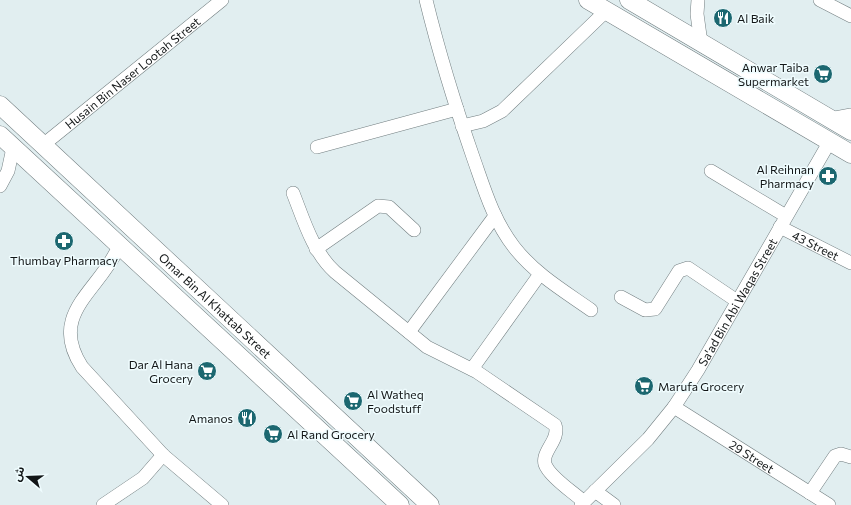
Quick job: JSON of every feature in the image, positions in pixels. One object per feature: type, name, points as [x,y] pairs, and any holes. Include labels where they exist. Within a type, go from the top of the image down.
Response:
[{"type":"street","name":"Husain Bin Naser Lootah Street","points":[[43,145],[222,0]]},
{"type":"street","points":[[426,0],[439,54],[462,126],[494,216],[514,247],[540,274],[591,310]]},
{"type":"street","points":[[588,0],[851,154]]},
{"type":"street","points":[[629,0],[851,131]]},
{"type":"street","points":[[698,0],[697,14],[701,43]]},
{"type":"street","points":[[820,0],[851,16]]},
{"type":"street","points":[[462,126],[483,121],[502,111],[606,11]]},
{"type":"street","name":"Omar Bin Al Khattab Street","points":[[0,105],[430,505]]},
{"type":"street","points":[[317,147],[457,109]]},
{"type":"street","points":[[830,119],[851,115]]},
{"type":"street","name":"Omar Bin Al Khattab Street","points":[[0,135],[118,246],[400,505]]},
{"type":"street","name":"Sa'ad Bin Abi Waqas Street","points":[[582,503],[648,439],[674,407],[737,302],[830,141]]},
{"type":"street","points":[[0,186],[8,172],[13,148]]},
{"type":"street","name":"43 Street","points":[[711,171],[783,222],[851,264]]},
{"type":"street","points":[[293,193],[316,249],[324,262],[335,272],[427,347],[472,369],[555,425],[557,435],[545,457],[546,468],[582,503]]},
{"type":"street","points":[[92,221],[104,214],[107,204]]},
{"type":"street","points":[[316,249],[378,206],[389,207],[414,230]]},
{"type":"street","points":[[409,332],[494,216]]},
{"type":"street","points":[[118,246],[106,270],[76,307],[70,331],[71,344],[75,356],[82,367],[163,454],[222,505]]},
{"type":"street","points":[[621,297],[645,310],[655,309],[679,271],[688,268],[737,302]]},
{"type":"street","points":[[472,369],[540,274]]},
{"type":"street","name":"29 Street","points":[[674,407],[829,505]]},
{"type":"street","points":[[103,505],[143,478],[163,454]]},
{"type":"street","points":[[810,493],[835,456],[840,454],[851,456]]},
{"type":"street","points":[[595,491],[614,505]]},
{"type":"place","name":"Al Baik","points":[[723,18]]},
{"type":"place","name":"Anwar Taiba Supermarket","points":[[823,74]]},
{"type":"place","name":"Al Reihnan Pharmacy","points":[[828,176]]},
{"type":"place","name":"Thumbay Pharmacy","points":[[64,241]]},
{"type":"place","name":"Dar Al Hana Grocery","points":[[207,371]]},
{"type":"place","name":"Marufa Grocery","points":[[644,386]]},
{"type":"place","name":"Al Watheq Foodstuff","points":[[353,401]]},
{"type":"place","name":"Amanos","points":[[247,418]]},
{"type":"place","name":"Al Rand Grocery","points":[[273,434]]}]
